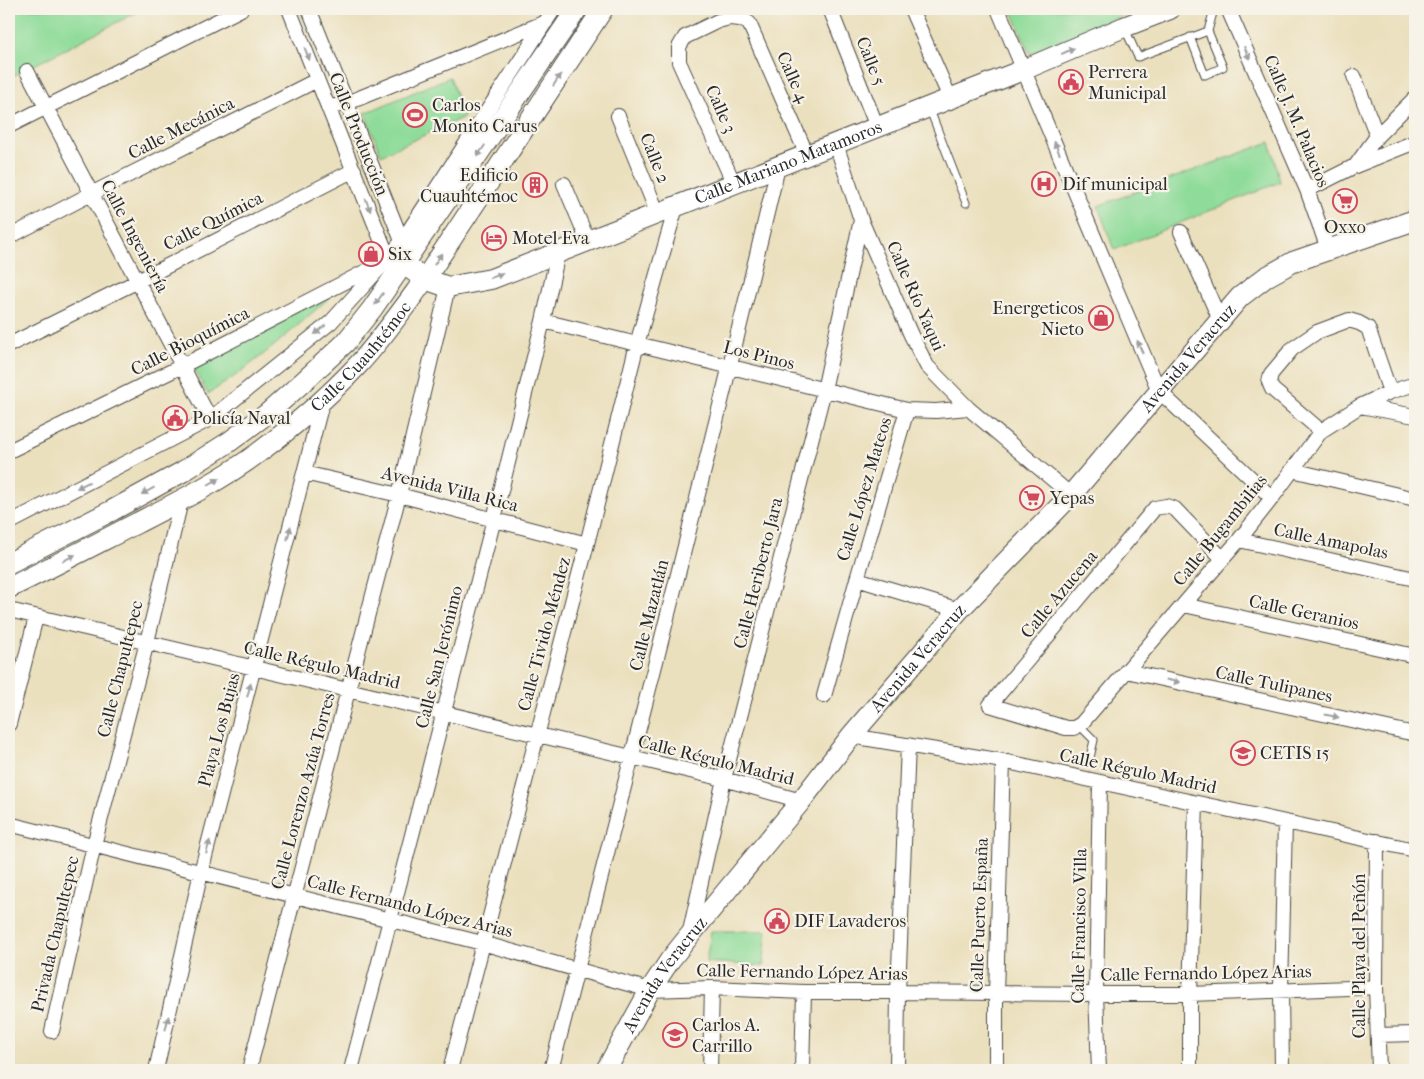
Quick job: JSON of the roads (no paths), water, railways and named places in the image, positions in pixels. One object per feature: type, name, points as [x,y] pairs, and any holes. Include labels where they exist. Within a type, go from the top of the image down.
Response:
[{"type":"main road","name":"Calle Cuauhtémoc","points":[[9,562],[114,510],[182,472],[229,442],[268,412],[345,343],[372,309],[393,261],[555,25],[577,9]]},
{"type":"main road","name":"Calle Cuauhtémoc","points":[[9,588],[180,501],[228,474],[258,454],[293,426],[357,366],[425,279],[603,9]]},
{"type":"main road","name":"Calle Mariano Matamoros","points":[[448,287],[491,278],[558,253],[1024,70],[1170,9]]},
{"type":"main road","name":"Avenida Veracruz","points":[[606,1070],[650,990],[690,934],[801,801],[851,736],[959,610],[1071,495],[1240,297],[1266,277],[1293,262],[1328,249],[1414,224]]},
{"type":"main road","points":[[393,261],[425,279],[448,287]]},
{"type":"street","points":[[9,126],[241,9]]},
{"type":"street","name":"Calle Producción","points":[[289,9],[328,108],[393,261]]},
{"type":"street","points":[[309,9],[402,241]]},
{"type":"street","points":[[539,9],[555,25],[583,39]]},
{"type":"street","points":[[9,523],[210,419],[331,322],[393,261],[402,241],[555,25],[554,9]]},
{"type":"street","name":"Calle 5","points":[[830,9],[877,127]]},
{"type":"street","points":[[911,9],[950,98]]},
{"type":"street","points":[[998,9],[1159,391],[1272,498]]},
{"type":"street","name":"Calle J. M. Palacios","points":[[1228,9],[1307,190],[1328,249]]},
{"type":"street","name":"Calle 4","points":[[716,15],[740,18],[750,23],[807,156]]},
{"type":"street","name":"Calle 3","points":[[716,15],[686,37],[679,47],[679,62],[734,184]]},
{"type":"street","points":[[328,108],[347,103],[555,25]]},
{"type":"street","name":"Calle Ingeniería","points":[[26,70],[210,419]]},
{"type":"street","points":[[1354,76],[1377,136]]},
{"type":"street","name":"Calle Mecánica","points":[[9,237],[317,80]]},
{"type":"street","points":[[1355,166],[1377,136],[1415,98]]},
{"type":"street","name":"Calle 2","points":[[618,116],[667,211]]},
{"type":"street","points":[[1307,190],[1355,166],[1415,142]]},
{"type":"street","name":"Calle Río Yaqui","points":[[836,144],[861,220],[927,366],[968,408],[1071,495]]},
{"type":"street","name":"Calle Mazatlán","points":[[551,1070],[731,366],[778,167]]},
{"type":"street","name":"Calle Química","points":[[9,345],[354,170]]},
{"type":"street","points":[[564,184],[588,241]]},
{"type":"street","name":"Calle Tivido Méndez","points":[[450,1070],[587,544],[637,344],[667,211]]},
{"type":"street","name":"Calle Heriberto Jara","points":[[690,934],[724,779],[824,390],[861,220]]},
{"type":"street","points":[[1181,232],[1220,320]]},
{"type":"street","name":"Calle San Jerónimo","points":[[351,1070],[494,519],[558,253]]},
{"type":"street","name":"Calle Bioquímica","points":[[9,451],[393,261]]},
{"type":"street","name":"Calle Lorenzo Azúa Torres","points":[[250,1070],[399,495],[448,287]]},
{"type":"street","points":[[1321,431],[1272,389],[1269,382],[1271,374],[1292,349],[1317,332],[1349,320],[1368,328],[1390,392]]},
{"type":"street","name":"Los Pinos","points":[[543,321],[907,410],[968,408]]},
{"type":"street","name":"Calle Bugambilias","points":[[1077,726],[1081,724],[1239,540],[1321,431],[1360,406],[1390,392],[1415,384]]},
{"type":"street","name":"Playa Los Bujas","points":[[156,1070],[201,872],[323,399]]},
{"type":"street","points":[[1360,406],[1415,416]]},
{"type":"street","name":"Calle López Mateos","points":[[824,696],[856,579],[907,410]]},
{"type":"street","points":[[1292,470],[1415,499]]},
{"type":"street","name":"Avenida Villa Rica","points":[[304,473],[399,495],[587,544]]},
{"type":"street","name":"Calle Chapultepec","points":[[94,846],[147,642],[180,501]]},
{"type":"street","name":"Calle Azucena","points":[[1077,726],[1066,728],[990,705],[1156,508],[1166,506],[1174,509],[1223,559]]},
{"type":"street","name":"Calle Amapolas","points":[[1239,540],[1415,579]]},
{"type":"street","points":[[856,579],[959,610]]},
{"type":"street","name":"Calle Geranios","points":[[1184,605],[1415,656]]},
{"type":"street","name":"Calle Régulo Madrid","points":[[9,610],[724,779],[801,801]]},
{"type":"street","points":[[9,724],[36,617]]},
{"type":"street","name":"Calle Tulipanes","points":[[1126,671],[1415,734]]},
{"type":"street","name":"Calle Régulo Madrid","points":[[851,736],[1002,761],[1415,850]]},
{"type":"street","points":[[897,1070],[898,992],[908,745]]},
{"type":"street","name":"Calle Puerto España","points":[[996,1070],[1002,761]]},
{"type":"street","name":"Calle Francisco Villa","points":[[1099,1070],[1096,994],[1100,782]]},
{"type":"street","points":[[1190,1070],[1190,994],[1196,803]]},
{"type":"street","points":[[1282,1070],[1285,822]]},
{"type":"street","name":"Calle Fernando López Arias","points":[[9,824],[482,943],[650,990],[712,988],[804,992],[1190,994],[1376,988]]},
{"type":"street","name":"Calle Playa del Peñón","points":[[1377,841],[1376,988],[1378,1070]]},
{"type":"street","name":"Privada Chapultepec","points":[[52,1031],[94,846]]},
{"type":"street","points":[[710,1070],[712,988]]},
{"type":"street","points":[[802,1070],[804,992]]},
{"type":"street","points":[[1378,1035],[1415,1034]]},
{"type":"lane","points":[[1190,37],[1205,75],[1223,67],[1208,30],[1214,9]]},
{"type":"lane","points":[[1124,27],[1138,57],[1208,30]]},
{"type":"lane","points":[[929,107],[966,203]]},
{"type":"lane","points":[[1077,726],[1094,740],[1089,762]]},
{"type":"place","name":"Perrera Municipal","points":[[1071,82]]},
{"type":"place","name":"Carlos Monito Carus","points":[[415,115]]},
{"type":"place","name":"Dif municipal","points":[[1044,184]]},
{"type":"place","name":"Edificio Cuauhtémoc","points":[[535,185]]},
{"type":"place","name":"Oxxo","points":[[1345,201]]},
{"type":"place","name":"Motel Eva","points":[[494,238]]},
{"type":"place","name":"Six","points":[[371,254]]},
{"type":"place","name":"Energeticos Nieto","points":[[1101,318]]},
{"type":"place","name":"Policía Naval","points":[[175,418]]},
{"type":"place","name":"Yepas","points":[[1032,498]]},
{"type":"place","name":"CETIS 15","points":[[1243,753]]},
{"type":"place","name":"DIF Lavaderos","points":[[777,921]]},
{"type":"place","name":"Carlos A. Carrillo","points":[[675,1035]]}]
